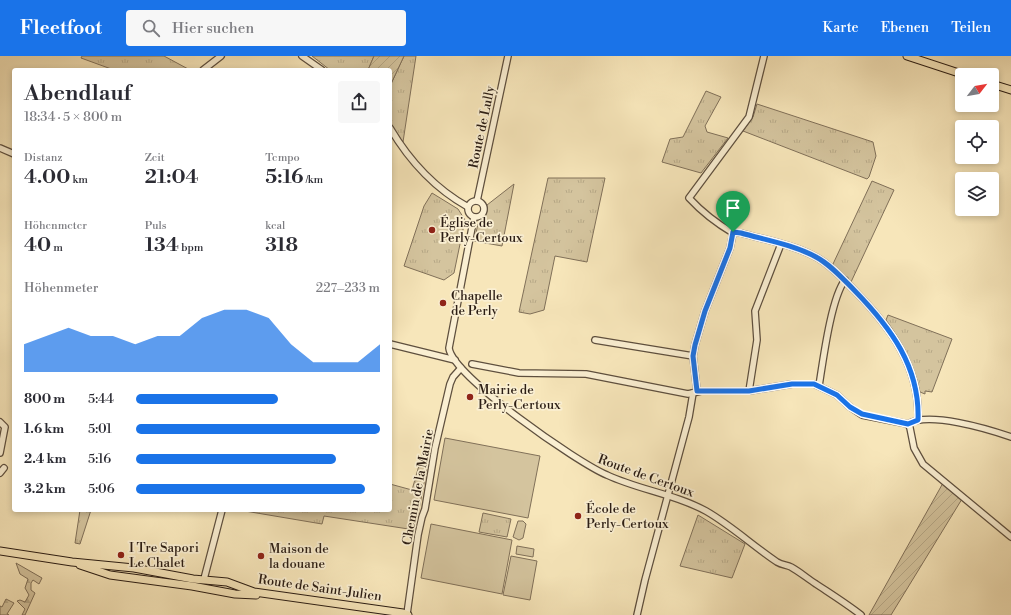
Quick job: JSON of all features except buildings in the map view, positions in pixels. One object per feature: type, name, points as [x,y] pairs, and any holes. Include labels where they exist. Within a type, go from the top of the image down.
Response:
[{"type":"main road","points":[[907,56],[955,72]]},
{"type":"main road","points":[[999,86],[1011,90]]},
{"type":"main road","points":[[0,551],[72,562],[100,568]]},
{"type":"main road","name":"Route de Saint-Julien","points":[[100,568],[110,575],[134,579],[178,585],[204,579],[227,582],[254,592],[407,614]]},
{"type":"main road","name":"Route de Saint-Julien","points":[[100,568],[134,568],[167,574],[235,594],[252,594],[327,605],[344,606],[390,615]]},
{"type":"main road","points":[[144,580],[145,570]]},
{"type":"street","points":[[206,68],[221,56]]},
{"type":"street","points":[[302,56],[308,58],[320,68]]},
{"type":"street","name":"Route de Lully","points":[[477,202],[508,56]]},
{"type":"street","points":[[764,56],[749,117],[689,198],[709,217],[733,232],[781,244],[816,257],[845,280],[892,332],[910,366],[917,392],[918,420]]},
{"type":"street","points":[[392,131],[423,174],[449,196],[468,207],[470,214],[474,217],[480,215],[483,211],[482,206],[477,202],[472,202],[468,207]]},
{"type":"street","points":[[0,148],[12,153]]},
{"type":"street","name":"Route de Certoux","points":[[474,217],[449,345],[450,353],[461,368],[516,415],[587,466],[615,479],[693,504],[711,514],[778,563],[793,568],[861,615]]},
{"type":"street","points":[[637,615],[645,580],[690,417],[695,392],[693,356],[705,311],[730,248],[733,232]]},
{"type":"street","points":[[749,391],[757,340],[755,311],[781,244]]},
{"type":"street","points":[[819,386],[833,311],[841,285],[845,280]]},
{"type":"street","points":[[595,340],[693,356]]},
{"type":"street","points":[[392,344],[455,360]]},
{"type":"street","points":[[472,364],[519,373],[581,374],[688,394],[695,392],[749,391],[801,383],[819,386],[837,395],[850,407],[862,414],[908,424],[918,420],[946,421],[1011,436]]},
{"type":"street","name":"Chemin de la Mairie","points":[[407,614],[418,535],[428,494],[435,448],[452,381],[461,368]]},
{"type":"street","points":[[0,422],[5,427],[0,453]]},
{"type":"street","points":[[908,424],[914,448],[924,464],[1011,537]]},
{"type":"street","points":[[204,579],[221,512]]},
{"type":"green space","points":[[82,56],[164,56],[186,68],[108,68],[81,58]]},
{"type":"green space","points":[[312,56],[374,56],[369,68],[327,68]]},
{"type":"green space","points":[[374,56],[404,56],[392,82],[392,68],[369,68]]},
{"type":"green space","points":[[404,56],[416,56],[403,142],[392,127],[392,82]]},
{"type":"green space","points":[[706,91],[721,97],[705,126],[707,132],[728,138],[701,173],[662,162],[670,139],[683,137]]},
{"type":"green space","points":[[757,104],[873,142],[876,156],[869,177],[867,179],[743,131],[753,117]]},
{"type":"green space","points":[[548,178],[605,178],[587,262],[555,256],[544,310],[530,314],[519,312]]},
{"type":"green space","points":[[872,181],[894,190],[851,282],[833,264]]},
{"type":"green space","points":[[514,184],[502,246],[474,241],[478,224],[487,212],[487,205]]},
{"type":"green space","points":[[432,193],[458,209],[465,220],[454,273],[444,280],[404,266],[424,206]]},
{"type":"green space","points":[[888,315],[952,339],[932,392],[925,391],[925,394],[920,392],[907,354],[886,320]]},
{"type":"green space","points":[[429,430],[434,432],[415,530],[324,516],[322,524],[251,512],[392,512],[392,485],[412,490]]},
{"type":"green space","points":[[445,438],[540,456],[528,518],[434,500]]},
{"type":"green space","points":[[943,483],[962,499],[891,615],[869,615]]},
{"type":"green space","points":[[80,512],[90,512],[80,544],[75,543]]},
{"type":"green space","points":[[483,513],[511,519],[507,537],[479,532]]},
{"type":"green space","points":[[698,515],[745,544],[732,578],[680,566]]},
{"type":"green space","points":[[518,521],[523,521],[526,524],[523,538],[519,540],[513,537]]},
{"type":"green space","points":[[431,524],[512,540],[502,594],[421,578]]},
{"type":"green space","points":[[517,546],[534,549],[533,557],[516,554]]},
{"type":"green space","points":[[511,556],[537,561],[530,600],[503,595]]},
{"type":"green space","points":[[16,563],[42,578],[39,584],[33,580],[31,583],[31,590],[35,593],[25,615],[22,615],[25,609],[17,601],[20,600],[25,602],[29,595],[25,588],[28,579],[20,574]]},
{"type":"green space","points":[[6,599],[14,603],[7,614],[9,615],[0,615],[0,606],[2,607]]},
{"type":"place","name":"Église de Perly-Certoux","points":[[432,230]]},
{"type":"place","name":"Chapelle de Perly","points":[[443,303]]},
{"type":"place","name":"Mairie de Perly-Certoux","points":[[470,397]]},
{"type":"place","name":"École de Perly-Certoux","points":[[578,516]]},
{"type":"place","name":"I Tre Sapori Le Chalet","points":[[121,555]]},
{"type":"place","name":"Maison de la douane","points":[[261,556]]},
{"type":"route","points":[[733,232],[781,244],[808,253],[824,262],[845,280],[892,332],[910,366],[917,392],[918,420],[908,424],[862,414],[843,402],[837,395],[829,390],[814,384],[801,383],[749,391],[697,391],[693,356],[695,345],[705,311],[730,248],[733,232]]}]
